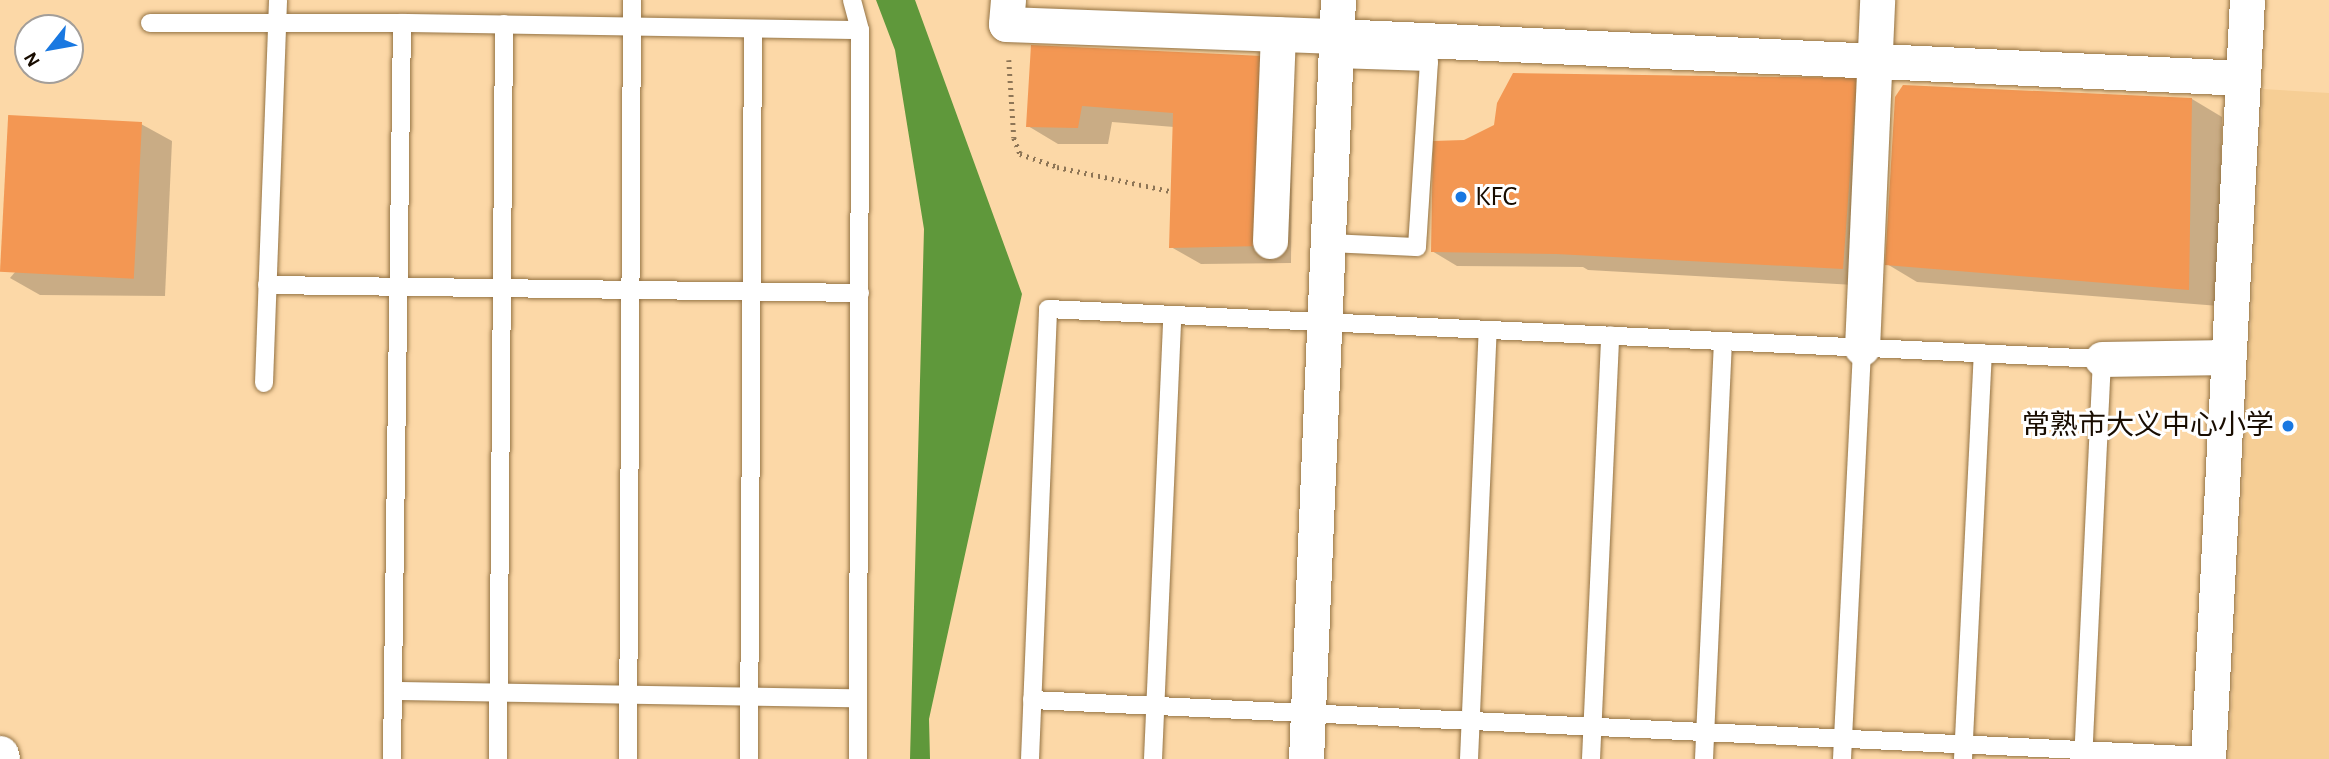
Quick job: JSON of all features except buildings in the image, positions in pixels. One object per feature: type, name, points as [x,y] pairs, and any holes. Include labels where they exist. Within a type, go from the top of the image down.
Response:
[{"type":"street","points":[[1306,759],[1338,0]]},
{"type":"street","points":[[1861,348],[1877,0]]},
{"type":"street","points":[[2208,757],[2247,0]]},
{"type":"street","points":[[1007,12],[1278,34],[1337,48],[1875,61],[2243,78]]},
{"type":"street","points":[[1270,241],[1278,34]]},
{"type":"street","points":[[2102,359],[2228,357]]},
{"type":"lane","points":[[264,383],[278,0]]},
{"type":"lane","points":[[628,759],[632,0]]},
{"type":"lane","points":[[852,0],[860,30],[858,759]]},
{"type":"lane","points":[[150,23],[504,24],[860,30]]},
{"type":"lane","points":[[392,759],[402,23]]},
{"type":"lane","points":[[498,759],[504,24]]},
{"type":"lane","points":[[749,759],[753,29]]},
{"type":"lane","points":[[1328,243],[1417,247],[1429,62],[1337,48]]},
{"type":"lane","points":[[267,285],[860,293]]},
{"type":"lane","points":[[1030,759],[1048,309],[2102,359],[2084,754]]},
{"type":"lane","points":[[1153,759],[1172,315]]},
{"type":"lane","points":[[1469,759],[1488,330]]},
{"type":"lane","points":[[1591,759],[1610,335]]},
{"type":"lane","points":[[1704,759],[1723,341]]},
{"type":"lane","points":[[1842,759],[1861,348]]},
{"type":"lane","points":[[1963,751],[1983,353]]},
{"type":"lane","points":[[393,691],[858,698]]},
{"type":"lane","points":[[1032,700],[1843,739],[1963,751],[2208,757]]},
{"type":"path","points":[[1007,12],[1014,138],[1020,155],[1057,167],[1170,191]]},
{"type":"shaded area","points":[[876,0],[915,0],[1022,294],[929,719],[930,759],[910,759],[924,229],[895,50]]},
{"type":"shaded area","name":"常熟市大义中心小学","points":[[2263,89],[2329,93],[2329,759],[2229,759]]},
{"type":"place","name":"KFC","points":[[1461,197]]},
{"type":"place","name":"常熟市大义中心小学","points":[[2288,426]]}]
